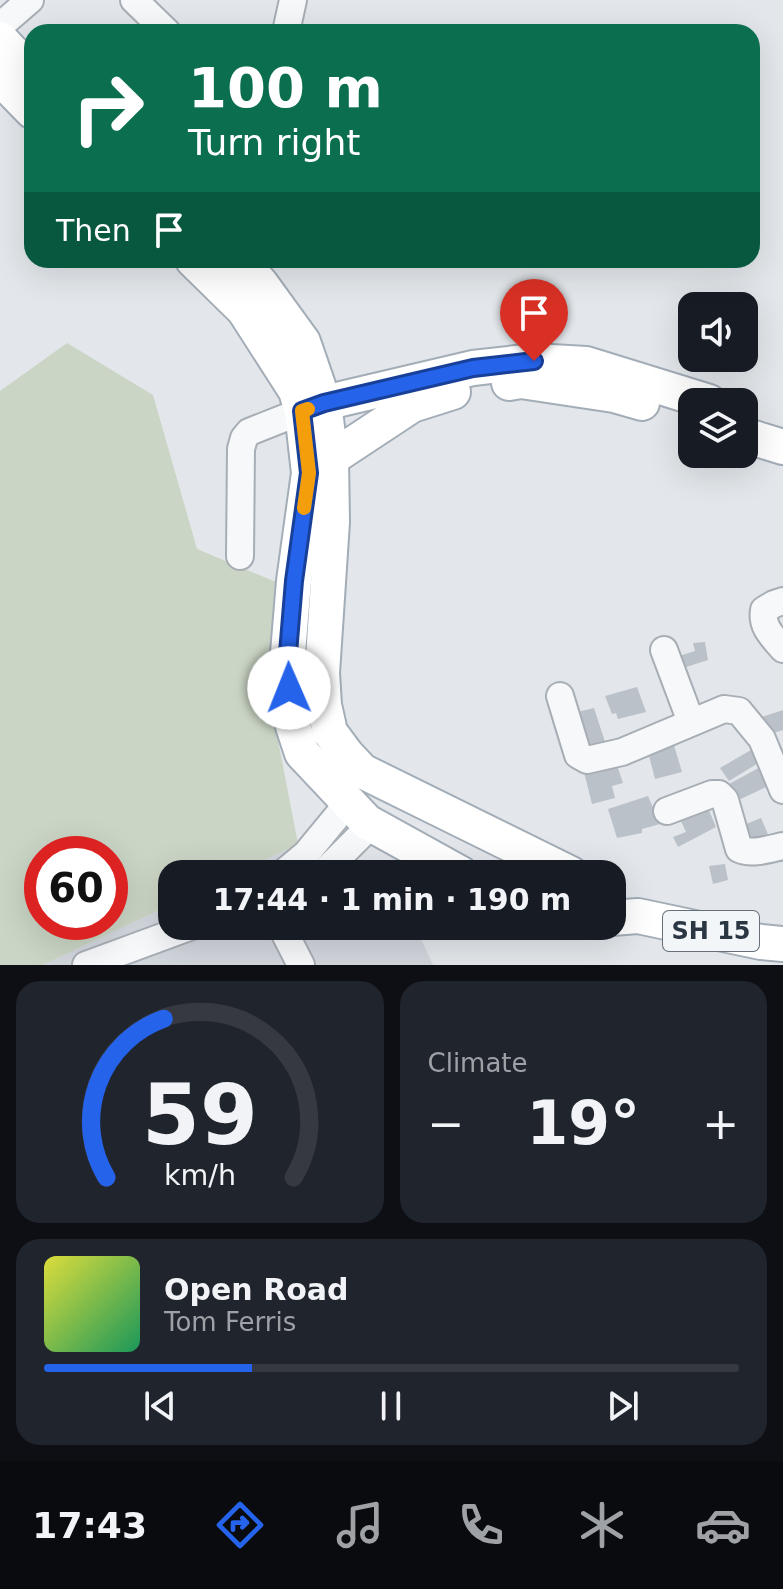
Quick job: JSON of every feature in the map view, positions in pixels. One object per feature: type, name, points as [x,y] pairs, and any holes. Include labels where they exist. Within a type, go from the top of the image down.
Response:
[{"type":"main road","points":[[0,39],[24,64]]},
{"type":"main road","points":[[0,78],[24,103]]},
{"type":"main road","points":[[201,268],[244,310],[296,391],[313,407]]},
{"type":"main road","points":[[247,268],[303,342],[320,466],[332,522],[322,673],[330,732],[362,771],[543,860]]},
{"type":"main road","points":[[313,407],[473,368],[534,361],[586,364],[678,392]]},
{"type":"main road","points":[[438,860],[357,812],[302,753],[293,726],[288,653],[294,581],[320,466],[412,405],[469,387],[521,381],[614,395],[678,415]]},
{"type":"main road","points":[[758,417],[783,424]]},
{"type":"main road","points":[[758,439],[783,447]]},
{"type":"main road","name":"SH 15","points":[[626,912],[770,950]]},
{"type":"street","points":[[0,26],[30,0]]},
{"type":"street","points":[[134,0],[159,24]]},
{"type":"street","points":[[268,0],[289,17]]},
{"type":"street","points":[[240,556],[241,449],[244,438],[249,432],[313,407]]},
{"type":"street","points":[[783,601],[764,610],[763,618],[783,649]]},
{"type":"street","points":[[664,650],[691,722]]},
{"type":"street","points":[[560,696],[578,755],[587,760],[622,752],[724,709],[739,711],[762,739],[783,790]]},
{"type":"street","points":[[667,811],[719,794],[725,800],[739,849],[753,852],[783,846]]},
{"type":"street","points":[[299,860],[357,812],[362,834],[336,860]]},
{"type":"street","points":[[86,965],[158,939]]},
{"type":"street","points":[[288,940],[301,965]]},
{"type":"shaded area","points":[[298,844],[326,860],[265,860]]},
{"type":"shaded area","points":[[158,911],[158,940],[421,940],[433,965],[43,965],[96,940],[128,940],[128,925]]},
{"type":"green space","points":[[67,343],[153,395],[197,549],[276,582],[269,693],[298,844],[265,860],[158,860],[158,911],[128,925],[128,836],[24,836],[24,940],[96,940],[43,965],[0,965],[0,391]]},
{"type":"building","points":[[705,642],[708,660],[680,669],[676,657],[695,651],[693,643]]},
{"type":"building","points":[[637,687],[646,712],[618,719],[616,713],[612,714],[605,696]]},
{"type":"building","points":[[594,708],[609,754],[588,758],[573,713]]},
{"type":"building","points":[[783,710],[783,730],[766,735],[762,717]]},
{"type":"building","points":[[673,742],[682,772],[655,779],[647,748]]},
{"type":"building","points":[[756,747],[765,759],[729,781],[720,768]]},
{"type":"building","points":[[615,759],[623,783],[612,786],[615,798],[592,804],[583,768]]},
{"type":"building","points":[[766,764],[774,778],[764,782],[766,787],[741,799],[729,784]]},
{"type":"building","points":[[648,796],[660,824],[642,829],[642,833],[617,838],[608,809]]},
{"type":"building","points":[[708,808],[716,827],[678,847],[673,837],[686,832],[681,821]]},
{"type":"building","points":[[761,818],[770,839],[751,847],[744,825]]},
{"type":"building","points":[[725,864],[728,880],[713,884],[709,866]]},
{"type":"slow traffic","points":[[304,508],[309,473],[302,411],[308,409]]},
{"type":"route","points":[[289,688],[288,653],[294,581],[309,473],[302,411],[473,368],[534,361]]}]
